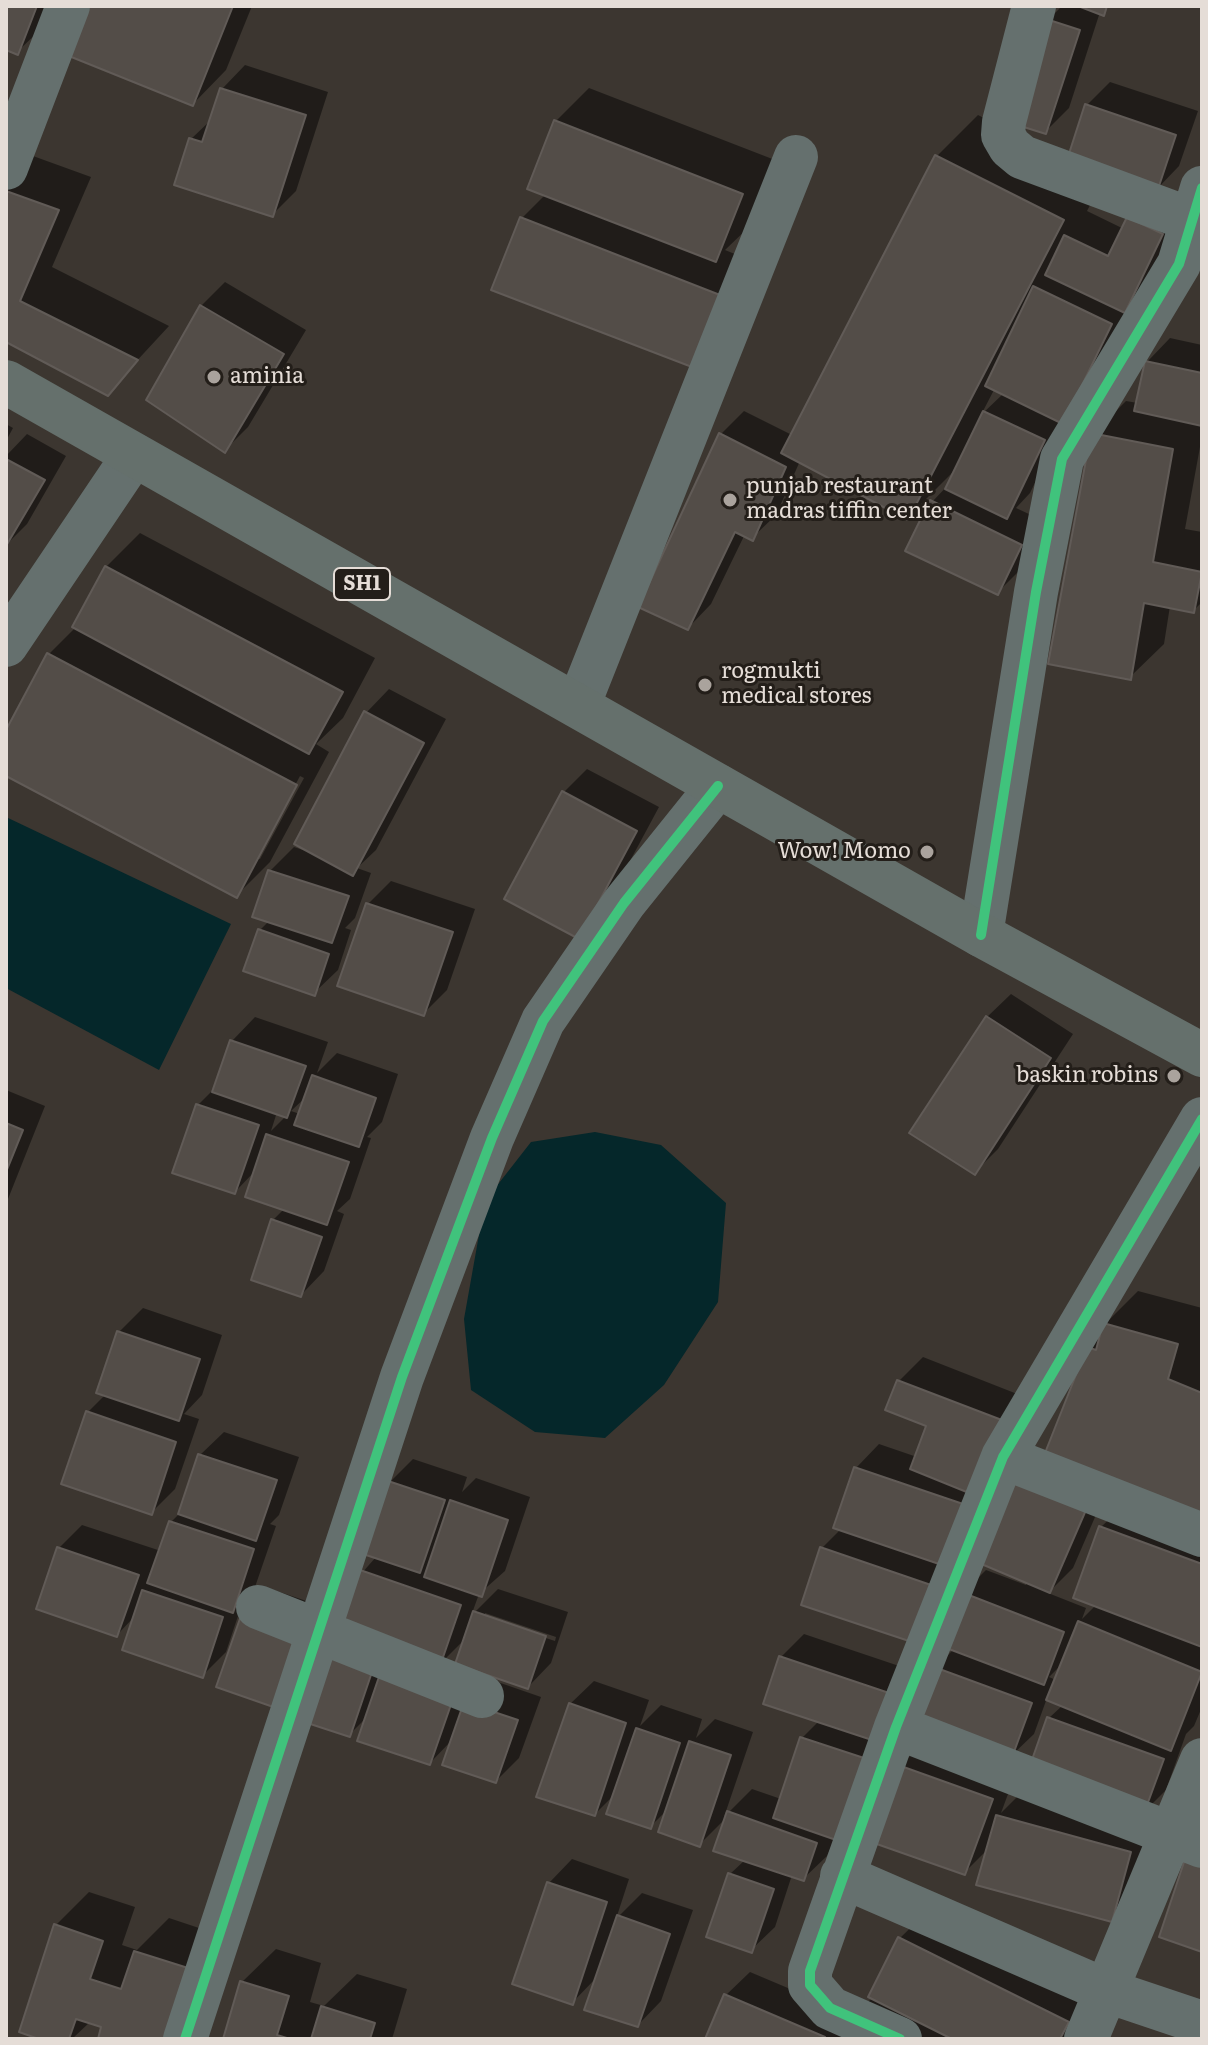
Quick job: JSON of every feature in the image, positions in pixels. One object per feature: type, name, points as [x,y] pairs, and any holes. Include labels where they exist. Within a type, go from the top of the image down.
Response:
[{"type":"main road","name":"SH1","points":[[6,382],[981,935],[1202,1055]]},
{"type":"street","points":[[6,168],[68,6]]},
{"type":"street","points":[[981,935],[1036,592],[1062,459],[1190,267],[1197,204],[1022,157],[1010,147],[1003,135],[1004,122],[1034,6]]},
{"type":"street","points":[[578,706],[796,157]]},
{"type":"street","points":[[6,645],[134,455]]},
{"type":"street","points":[[185,2039],[402,1377],[492,1138],[543,1021],[624,903],[718,786]]},
{"type":"street","points":[[900,2039],[830,2008],[810,1985],[810,1971],[896,1727],[1003,1457],[1202,1119]]},
{"type":"street","points":[[1003,1457],[1202,1535]]},
{"type":"street","points":[[258,1607],[482,1696]]},
{"type":"street","points":[[896,1727],[1186,1841]]},
{"type":"street","points":[[1086,2039],[1107,1991],[1186,1841],[1202,1760]]},
{"type":"street","points":[[842,1876],[1107,1991],[1202,2023]]},
{"type":"water","points":[[6,817],[231,924],[159,1070],[6,988]]},
{"type":"water","points":[[595,1132],[661,1145],[726,1203],[718,1302],[664,1385],[605,1438],[535,1432],[471,1390],[464,1319],[485,1201],[531,1142]]},
{"type":"building","points":[[6,6],[37,6],[18,55],[6,50]]},
{"type":"building","points":[[77,6],[233,6],[193,106],[59,52]]},
{"type":"building","points":[[1078,6],[1107,6],[1104,16]]},
{"type":"building","points":[[1046,19],[1080,30],[1046,134],[1011,123]]},
{"type":"building","points":[[220,88],[306,115],[273,217],[174,185],[189,138],[202,142]]},
{"type":"building","points":[[1085,104],[1176,135],[1157,192],[1066,163]]},
{"type":"building","points":[[554,120],[743,194],[716,262],[527,189]]},
{"type":"building","points":[[935,155],[1064,220],[908,520],[781,453]]},
{"type":"building","points":[[6,191],[59,210],[20,301],[138,360],[108,396],[6,342]]},
{"type":"building","points":[[520,217],[720,295],[692,367],[491,290]]},
{"type":"building","points":[[1127,217],[1163,234],[1125,313],[1045,275],[1064,235],[1108,256]]},
{"type":"building","points":[[1033,286],[1112,324],[1063,424],[985,386]]},
{"type":"building","name":"aminia","points":[[200,305],[284,354],[225,453],[146,400]]},
{"type":"building","points":[[1145,361],[1202,373],[1202,426],[1134,411]]},
{"type":"building","points":[[983,411],[1045,440],[1007,519],[945,489]]},
{"type":"building","name":"punjab restaurant madras tiffin center","points":[[719,433],[786,467],[753,541],[735,532],[688,630],[638,607]]},
{"type":"building","points":[[1091,433],[1173,449],[1153,562],[1202,572],[1194,613],[1144,603],[1131,680],[1048,664]]},
{"type":"building","points":[[6,459],[45,480],[6,546]]},
{"type":"building","points":[[930,500],[1022,545],[998,595],[905,551]]},
{"type":"building","points":[[105,566],[343,692],[309,754],[72,627]]},
{"type":"building","points":[[47,653],[297,785],[237,898],[6,776],[6,730]]},
{"type":"building","points":[[364,711],[424,743],[353,876],[294,844]]},
{"type":"building","points":[[562,791],[637,831],[579,939],[504,899]]},
{"type":"building","points":[[268,870],[349,896],[332,943],[252,917]]},
{"type":"building","points":[[366,903],[453,932],[424,1016],[337,986]]},
{"type":"building","points":[[258,929],[329,954],[315,996],[243,971]]},
{"type":"building","points":[[986,1016],[1051,1058],[975,1175],[909,1133]]},
{"type":"building","points":[[230,1040],[306,1066],[287,1118],[212,1092]]},
{"type":"building","points":[[312,1075],[376,1098],[359,1147],[294,1125]]},
{"type":"building","points":[[196,1104],[259,1125],[235,1194],[172,1173]]},
{"type":"building","points":[[6,1123],[23,1130],[6,1172]]},
{"type":"building","points":[[266,1134],[349,1162],[327,1225],[245,1197]]},
{"type":"building","points":[[271,1219],[322,1237],[301,1297],[251,1280]]},
{"type":"building","points":[[1103,1323],[1178,1344],[1168,1379],[1202,1393],[1202,1520],[1043,1458],[1087,1347],[1096,1350]]},
{"type":"building","points":[[117,1331],[200,1359],[179,1421],[96,1393]]},
{"type":"building","points":[[897,1380],[1007,1422],[979,1497],[910,1469],[926,1426],[885,1410]]},
{"type":"building","points":[[86,1411],[176,1442],[152,1515],[61,1484]]},
{"type":"building","points":[[198,1454],[277,1480],[256,1541],[178,1514]]},
{"type":"building","points":[[854,1467],[966,1505],[945,1566],[833,1528]]},
{"type":"building","points":[[1014,1480],[1086,1510],[1050,1593],[979,1563]]},
{"type":"building","points":[[388,1481],[445,1500],[420,1573],[363,1554]]},
{"type":"building","points":[[450,1500],[508,1520],[482,1597],[424,1577]]},
{"type":"building","points":[[169,1521],[254,1549],[233,1613],[147,1583]]},
{"type":"building","points":[[1099,1526],[1202,1564],[1202,1647],[1073,1598]]},
{"type":"building","points":[[57,1547],[139,1575],[117,1637],[36,1609]]},
{"type":"building","points":[[820,1547],[931,1585],[912,1642],[801,1605]]},
{"type":"building","points":[[360,1570],[461,1605],[440,1666],[339,1632]]},
{"type":"building","points":[[142,1590],[223,1617],[203,1678],[122,1650]]},
{"type":"building","points":[[961,1592],[1064,1632],[1044,1685],[941,1646]]},
{"type":"building","points":[[243,1610],[308,1632],[282,1710],[216,1687]]},
{"type":"building","points":[[473,1611],[546,1636],[528,1689],[455,1664]]},
{"type":"building","points":[[1078,1621],[1202,1672],[1171,1751],[1046,1700]]},
{"type":"building","points":[[316,1649],[373,1669],[350,1737],[292,1718]]},
{"type":"building","points":[[779,1656],[892,1694],[875,1741],[763,1704]]},
{"type":"building","points":[[934,1667],[1032,1703],[1011,1760],[912,1723]]},
{"type":"building","points":[[381,1671],[454,1696],[430,1765],[357,1741]]},
{"type":"building","points":[[464,1702],[518,1720],[496,1783],[442,1765]]},
{"type":"building","points":[[569,1703],[626,1723],[595,1816],[536,1797]]},
{"type":"building","points":[[1047,1717],[1164,1759],[1143,1816],[1027,1774]]},
{"type":"building","points":[[636,1728],[680,1743],[651,1829],[606,1814]]},
{"type":"building","points":[[800,1737],[867,1759],[839,1841],[773,1818]]},
{"type":"building","points":[[689,1741],[731,1755],[700,1847],[658,1832]]},
{"type":"building","points":[[898,1765],[993,1799],[965,1875],[871,1842]]},
{"type":"building","points":[[727,1811],[817,1843],[804,1881],[713,1851]]},
{"type":"building","points":[[996,1815],[1131,1852],[1112,1922],[976,1885]]},
{"type":"building","points":[[1187,1853],[1202,1858],[1202,1952],[1159,1937]]},
{"type":"building","points":[[728,1873],[774,1889],[752,1953],[706,1937]]},
{"type":"building","points":[[547,1882],[607,1902],[573,2005],[512,1984]]},
{"type":"building","points":[[617,1915],[670,1934],[638,2027],[584,2010]]},
{"type":"building","points":[[54,1924],[103,1941],[90,1979],[121,1989],[134,1951],[188,1968],[165,2039],[98,2039],[101,2027],[76,2019],[69,2039],[39,2039],[19,2032]]},
{"type":"building","points":[[898,1937],[1069,2022],[1060,2039],[952,2039],[868,1997]]},
{"type":"building","points":[[240,1981],[289,1996],[277,2035],[290,2039],[223,2039]]},
{"type":"building","points":[[724,1994],[825,2037],[825,2039],[705,2039]]},
{"type":"building","points":[[321,2006],[375,2023],[370,2039],[311,2039]]},
{"type":"cycle path","points":[[981,935],[1036,592],[1062,459],[1179,264],[1202,188]]},
{"type":"cycle path","points":[[185,2039],[402,1377],[492,1138],[543,1021],[624,903],[718,786]]},
{"type":"cycle path","points":[[900,2039],[830,2008],[810,1985],[810,1971],[896,1727],[1003,1457],[1202,1119]]},
{"type":"place","name":"aminia","points":[[214,377]]},
{"type":"place","name":"punjab restaurant madras tiffin center","points":[[730,500]]},
{"type":"place","name":"rogmukti medical stores","points":[[705,685]]},
{"type":"place","name":"Wow! Momo","points":[[927,852]]},
{"type":"place","name":"baskin robins","points":[[1174,1076]]}]
